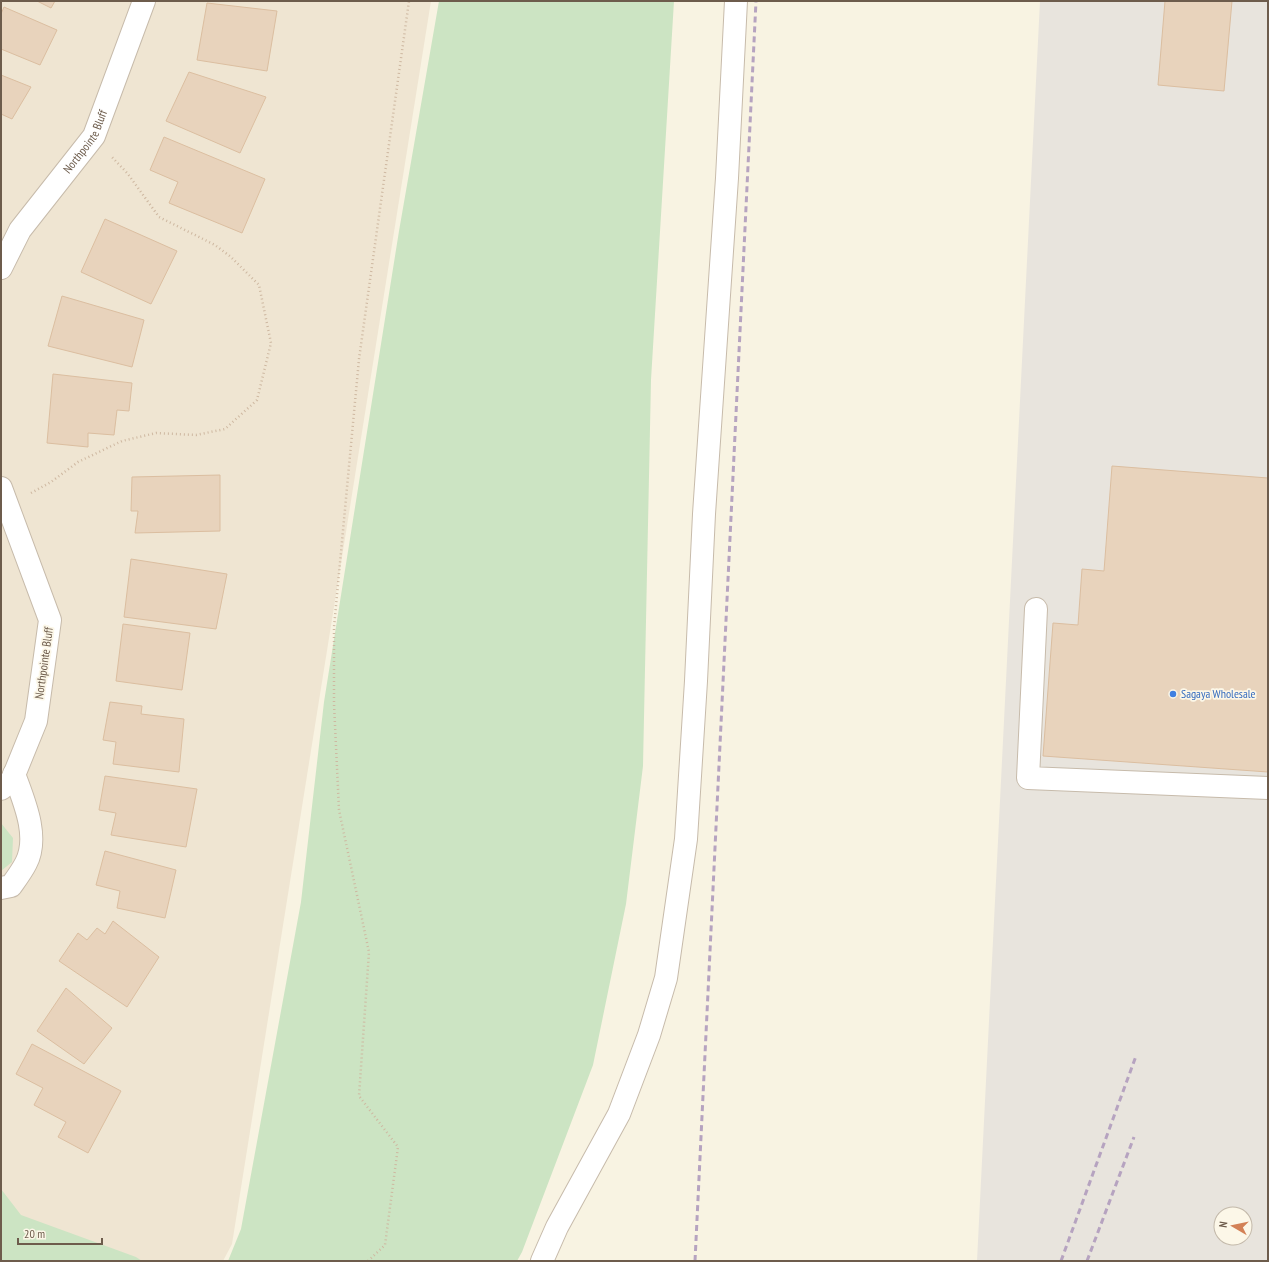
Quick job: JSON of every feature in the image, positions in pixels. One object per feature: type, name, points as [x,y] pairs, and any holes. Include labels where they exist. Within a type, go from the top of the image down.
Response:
[{"type":"street","name":"Northpointe Bluff","points":[[1,268],[20,230],[96,132],[144,1]]},
{"type":"street","points":[[542,1261],[557,1227],[619,1114],[649,1035],[666,978],[686,839],[696,681],[704,514],[727,178],[736,1]]},
{"type":"street","name":"Northpointe Bluff","points":[[4,497],[50,620],[36,721],[8,781]]},
{"type":"street","points":[[1036,610],[1028,778],[1268,788]]},
{"type":"street","points":[[1,888],[12,886],[27,862],[32,836],[27,811],[8,781]]},
{"type":"path","points":[[368,1261],[385,1245],[398,1148],[359,1096],[369,952],[339,810],[334,704],[334,627],[359,359],[409,1]]},
{"type":"path","points":[[4,497],[51,482],[78,462],[122,441],[156,433],[196,435],[225,429],[257,400],[271,343],[259,285],[231,257],[215,245],[159,217],[128,174],[111,157],[96,132]]},
{"type":"shaded area","points":[[1,1],[431,1],[232,1244],[223,1261],[1,1261]]},
{"type":"shaded area","points":[[1040,1],[1268,1],[1268,1261],[977,1261]]},
{"type":"green space","points":[[439,1],[674,1],[651,380],[643,766],[626,904],[593,1065],[522,1252],[517,1261],[228,1261],[241,1229],[301,902],[324,702],[399,231]]},
{"type":"green space","points":[[1,823],[13,838],[12,862],[1,871]]},
{"type":"green space","points":[[1,1189],[21,1215],[136,1257],[142,1261],[1,1261]]},
{"type":"building","points":[[37,1],[55,1],[51,8]]},
{"type":"building","points":[[1165,1],[1232,1],[1224,91],[1158,85]]},
{"type":"building","points":[[207,3],[277,11],[267,71],[197,60]]},
{"type":"building","points":[[4,7],[57,30],[40,65],[1,49],[1,14]]},
{"type":"building","points":[[189,72],[266,97],[240,153],[166,121]]},
{"type":"building","points":[[1,75],[31,87],[12,119],[1,114]]},
{"type":"building","points":[[164,137],[265,179],[242,233],[169,203],[178,182],[150,170]]},
{"type":"building","points":[[105,219],[177,251],[151,304],[81,272]]},
{"type":"building","points":[[62,296],[144,320],[132,367],[48,346]]},
{"type":"building","points":[[53,374],[132,383],[129,411],[117,410],[114,435],[88,433],[88,447],[47,443]]},
{"type":"building","points":[[1112,466],[1268,478],[1268,772],[1043,756],[1053,623],[1078,625],[1082,569],[1104,571]]},
{"type":"building","points":[[220,475],[220,531],[135,533],[138,511],[131,511],[132,477]]},
{"type":"building","points":[[131,559],[227,574],[216,629],[124,617]]},
{"type":"building","points":[[123,624],[190,633],[182,690],[116,681]]},
{"type":"building","points":[[110,702],[142,706],[141,714],[184,719],[179,772],[113,764],[116,742],[103,740]]},
{"type":"building","points":[[105,776],[197,789],[186,847],[111,835],[116,813],[99,810]]},
{"type":"building","points":[[105,851],[176,870],[165,918],[117,908],[120,891],[96,885]]},
{"type":"building","points":[[113,921],[159,957],[127,1007],[59,961],[78,933],[87,940],[97,928],[105,934]]},
{"type":"building","points":[[66,988],[112,1028],[84,1064],[37,1031]]},
{"type":"building","points":[[32,1044],[121,1091],[88,1153],[58,1137],[66,1122],[34,1105],[43,1088],[16,1074]]},
{"type":"railway","points":[[695,1261],[756,1]]},
{"type":"railway","points":[[1061,1261],[1136,1056]]},
{"type":"railway","points":[[1087,1261],[1134,1137]]},
{"type":"place","name":"Sagaya Wholesale","points":[[1173,694]]}]
